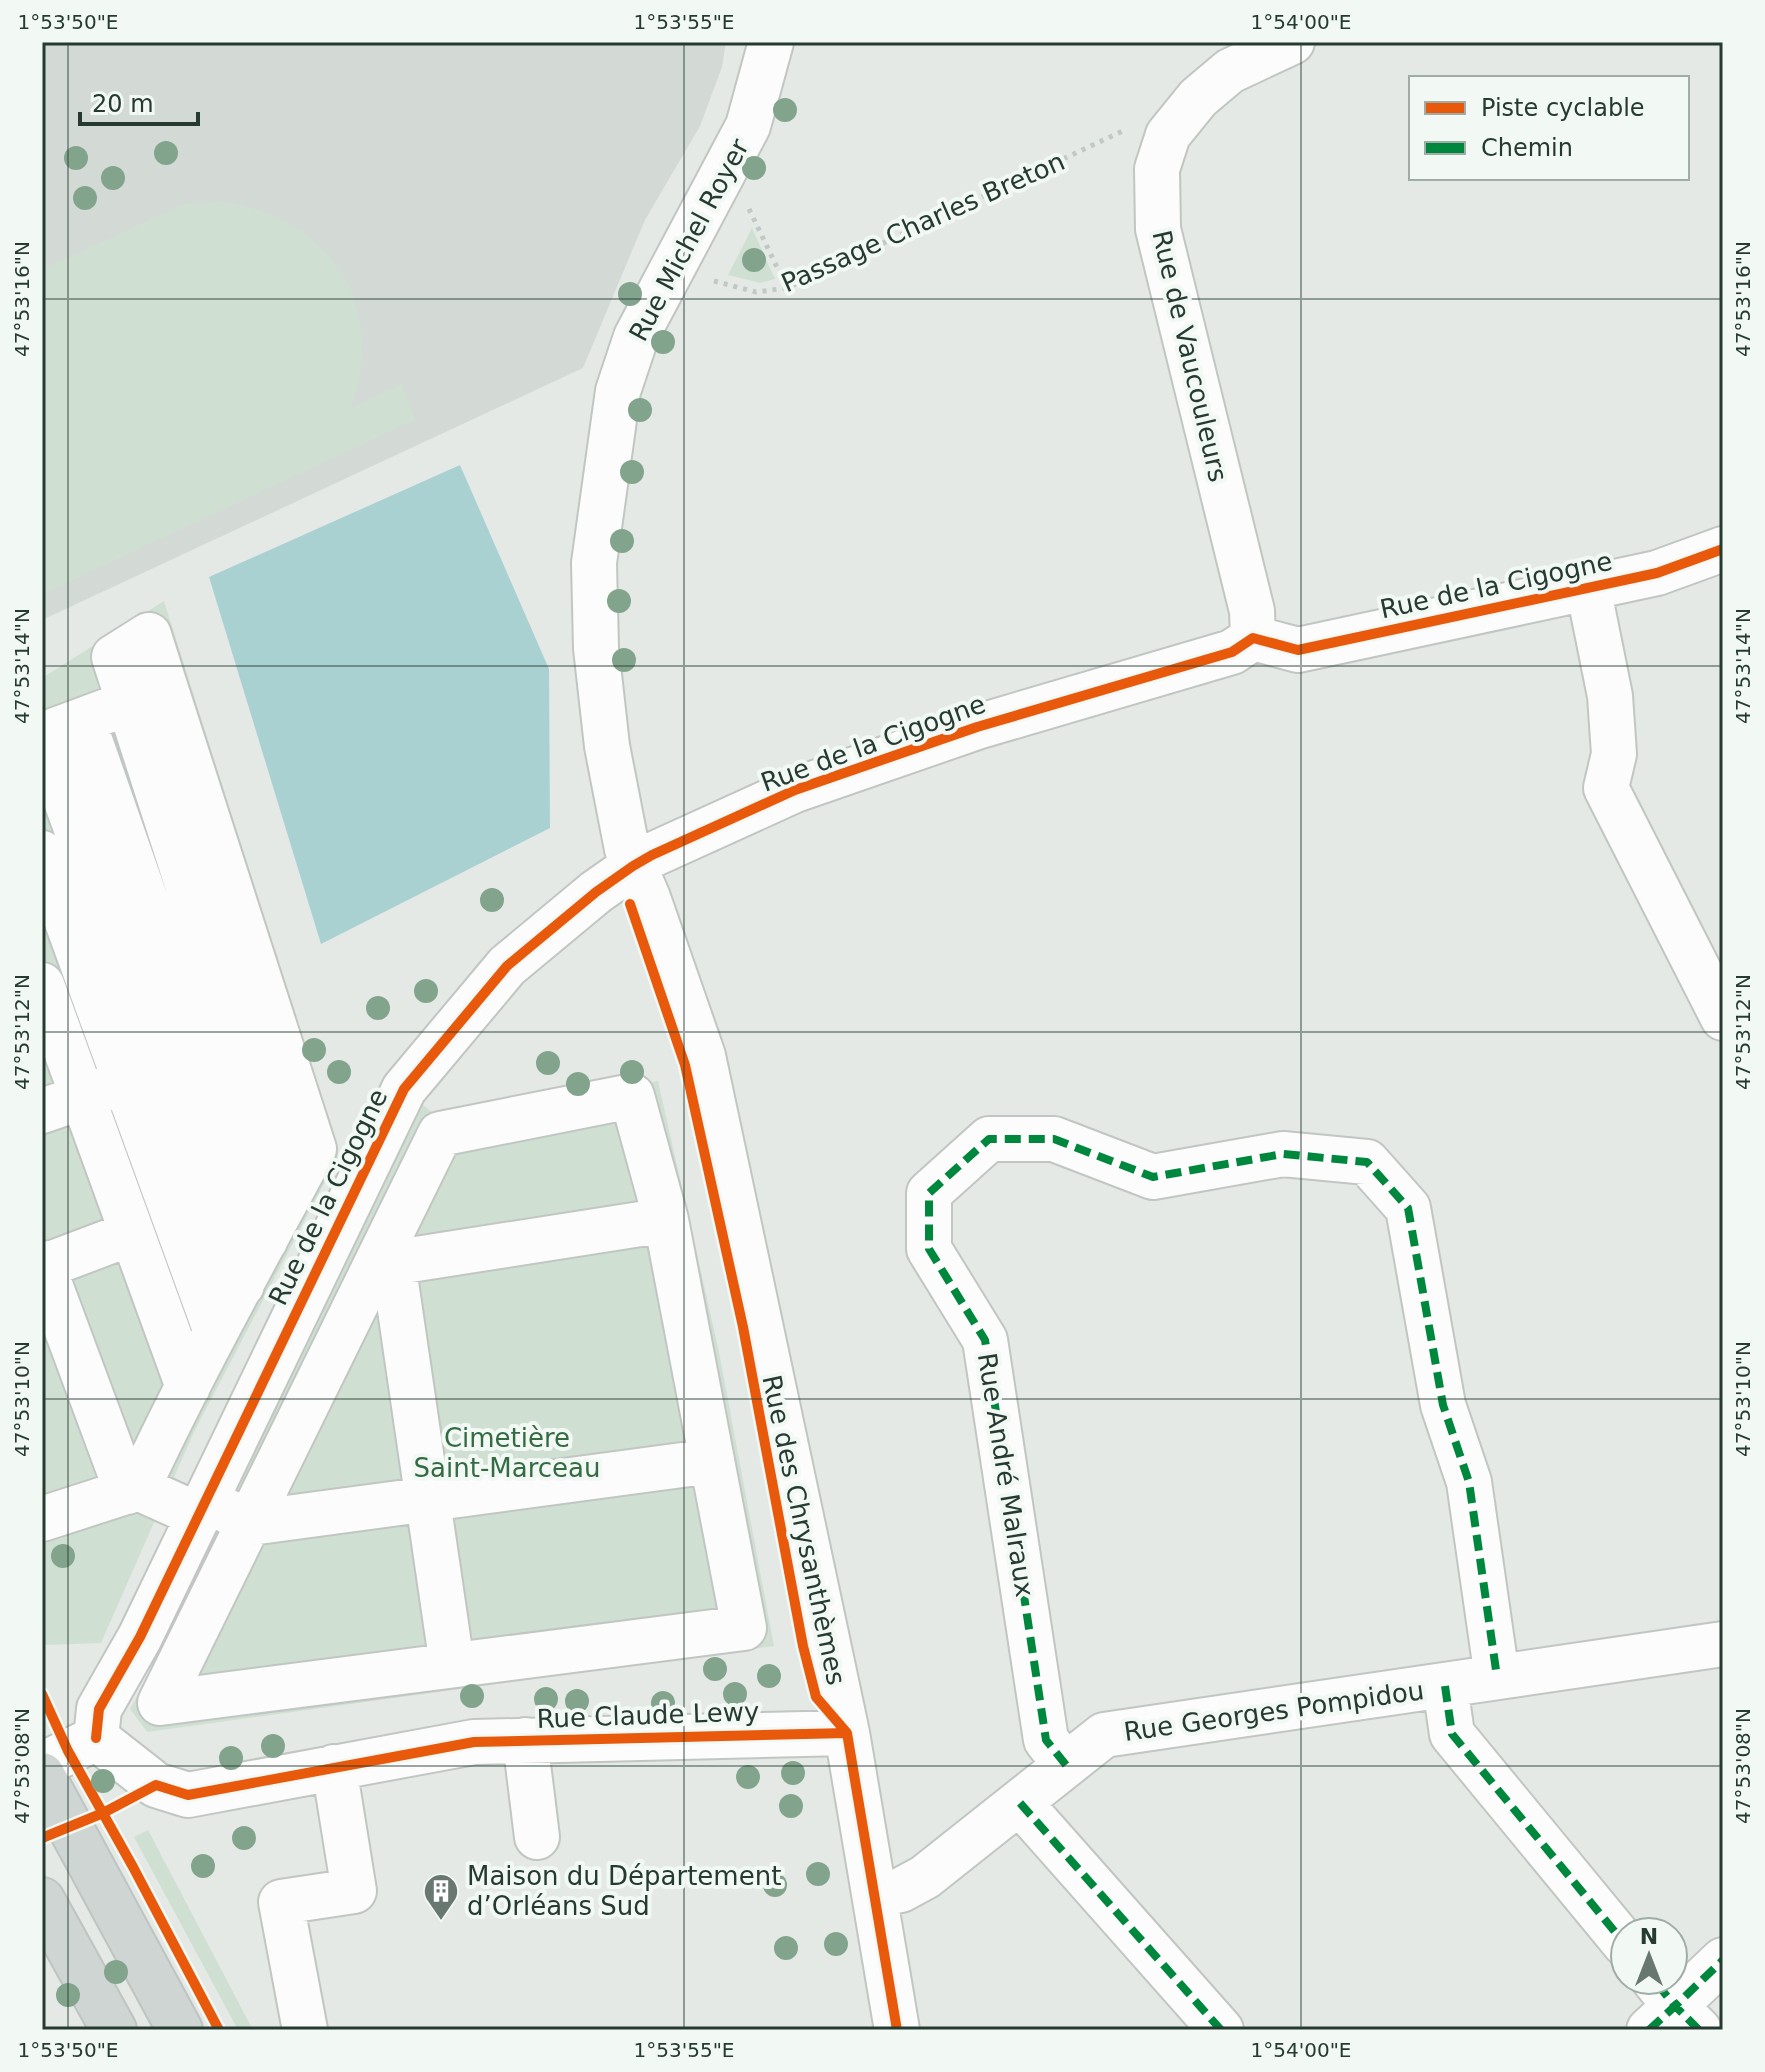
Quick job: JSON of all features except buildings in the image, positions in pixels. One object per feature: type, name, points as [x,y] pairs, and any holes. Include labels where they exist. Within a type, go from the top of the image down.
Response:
[{"type":"main road","points":[[42,1775],[180,2030]]},
{"type":"main road","points":[[42,1900],[114,2030]]},
{"type":"street","name":"Rue Michel Royer","points":[[633,866],[607,746],[596,648],[594,563],[618,391],[636,337],[748,126],[771,42]]},
{"type":"street","name":"Rue de Vaucouleurs","points":[[1253,638],[1252,611],[1158,229],[1157,169],[1168,135],[1198,98],[1230,71],[1292,42]]},
{"type":"street","name":"Rue de la Cigogne","points":[[96,1738],[99,1709],[140,1637],[404,1089],[507,966],[596,892],[633,866],[795,790],[977,727],[1232,652],[1253,638],[1298,650],[1657,573],[1723,549]]},
{"type":"street","points":[[1588,587],[1610,696],[1614,754],[1606,788],[1723,1018]]},
{"type":"street","points":[[242,1285],[200,1055],[147,696],[83,720],[200,1055],[265,1241]]},
{"type":"street","points":[[42,853],[200,1055],[288,1198],[133,1490]]},
{"type":"street","name":"Rue des Chrysanthèmes","points":[[633,866],[648,898],[703,1056],[847,1733]]},
{"type":"street","points":[[42,985],[188,1387]]},
{"type":"street","points":[[42,1111],[200,1055]]},
{"type":"street","points":[[200,1055],[216,1332]]},
{"type":"street","points":[[632,1096],[666,1220],[744,1628],[160,1703],[385,1263],[440,1134],[632,1096]]},
{"type":"street","name":"Rue André Malraux","points":[[1066,1765],[1046,1740],[985,1340],[929,1249],[929,1193],[989,1139],[1054,1139],[1153,1177],[1283,1154],[1367,1162],[1408,1208],[1443,1405],[1469,1482],[1497,1677]]},
{"type":"street","points":[[385,1263],[666,1220]]},
{"type":"street","points":[[132,1233],[42,1265],[133,1490]]},
{"type":"street","points":[[385,1263],[427,1499],[452,1665]]},
{"type":"street","points":[[42,1519],[133,1490],[250,1523],[712,1461]]},
{"type":"street","name":"Rue Georges Pompidou","points":[[876,1895],[901,1890],[925,1877],[1104,1735],[1723,1644]]},
{"type":"street","points":[[1445,1686],[1452,1734],[1609,1925]]},
{"type":"street","points":[[847,1733],[897,2030]]},
{"type":"street","name":"Rue Claude Lewy","points":[[96,1738],[156,1785],[188,1795],[474,1742],[847,1733]]},
{"type":"street","points":[[42,1765],[96,1738]]},
{"type":"street","points":[[525,1740],[537,1837]]},
{"type":"street","points":[[305,2030],[281,1902],[354,1891],[334,1767]]},
{"type":"street","points":[[1020,1803],[1221,2030]]},
{"type":"street","points":[[1669,2011],[1723,1960]]},
{"type":"path","points":[[749,208],[787,288]]},
{"type":"shaded area","points":[[42,42],[726,42],[722,67],[700,126],[645,220],[583,368],[42,620]]},
{"type":"green space","points":[[218,202],[257,210],[290,225],[318,245],[340,271],[354,301],[361,334],[360,371],[350,409],[401,385],[415,419],[42,594],[42,270],[183,205]]},
{"type":"green space","points":[[752,228],[775,279],[760,283],[728,275]]},
{"type":"green space","points":[[164,601],[339,1155],[194,1432],[101,1643],[45,1645],[42,1636],[42,678]]},
{"type":"green space","name":"Cimetière Saint-Marceau","points":[[658,1081],[719,1352],[774,1646],[147,1732],[130,1709],[178,1621],[199,1563],[423,1105],[446,1123]]},
{"type":"green space","points":[[148,1830],[253,2030],[238,2030],[134,1837]]},
{"type":"water","points":[[460,465],[549,669],[550,828],[321,944],[209,577]]},
{"type":"marked path","points":[[1066,1765],[1046,1740],[985,1340],[929,1249],[929,1193],[989,1139],[1054,1139],[1153,1177],[1283,1154],[1367,1162],[1408,1208],[1443,1405],[1469,1482],[1497,1677]]},
{"type":"marked path","points":[[1445,1686],[1452,1734],[1609,1925]]},
{"type":"marked path","points":[[1020,1803],[1221,2030]]},
{"type":"marked path","points":[[1699,2030],[1675,2006],[1723,1960]]},
{"type":"marked path","points":[[1649,2030],[1675,2006],[1667,1996]]},
{"type":"cycle path","points":[[96,1738],[99,1709],[140,1637],[404,1089],[507,966],[596,892],[652,855],[795,790],[977,727],[1232,652],[1253,638],[1298,650],[1657,573],[1723,549]]},
{"type":"cycle path","points":[[630,904],[685,1065],[743,1327],[803,1646],[816,1697],[847,1733]]},
{"type":"cycle path","points":[[42,1694],[68,1751],[219,2030]]},
{"type":"cycle path","points":[[847,1733],[897,2030]]},
{"type":"cycle path","points":[[42,1838],[103,1813],[156,1785],[188,1795],[474,1742],[847,1733]]},
{"type":"place","name":"Maison du Département d’Orléans Sud","points":[[441,1922]]}]
